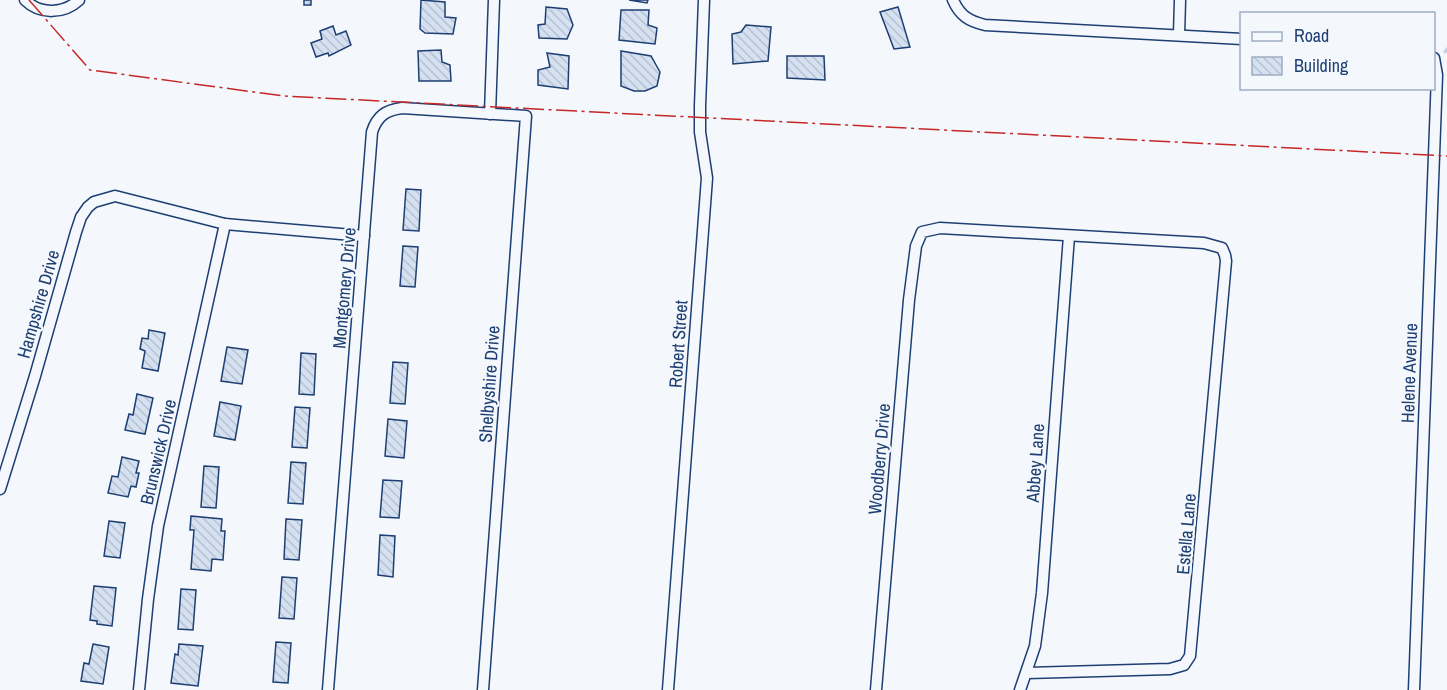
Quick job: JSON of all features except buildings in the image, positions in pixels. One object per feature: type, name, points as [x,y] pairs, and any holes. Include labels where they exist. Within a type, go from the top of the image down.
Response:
[{"type":"street","points":[[25,0],[34,7],[49,11],[65,9],[79,0]]},
{"type":"street","points":[[490,114],[494,0]]},
{"type":"street","name":"Robert Street","points":[[668,690],[707,178],[700,118],[704,0]]},
{"type":"street","points":[[953,0],[959,11],[968,19],[985,25],[1240,39]]},
{"type":"street","points":[[1179,35],[1180,0]]},
{"type":"street","name":"Helene Avenue","points":[[1414,690],[1437,75],[1435,64]]},
{"type":"street","name":"Montgomery Drive","points":[[328,690],[372,132],[375,122],[381,115],[394,109],[490,114]]},
{"type":"street","name":"Shelbyshire Drive","points":[[483,690],[526,116],[490,114]]},
{"type":"street","name":"Hampshire Drive","points":[[0,489],[81,217],[94,202],[115,196],[225,224]]},
{"type":"street","points":[[225,224],[364,236]]},
{"type":"street","name":"Brunswick Drive","points":[[139,690],[158,526],[225,224]]},
{"type":"street","name":"Woodberry Drive","points":[[876,690],[909,300],[916,246],[922,232],[940,228],[1069,236]]},
{"type":"street","name":"Estella Lane","points":[[1027,673],[1170,669],[1184,666],[1190,656],[1226,255],[1222,248],[1204,243],[1069,236]]},
{"type":"street","name":"Abbey Lane","points":[[1020,690],[1035,646],[1042,593],[1069,236]]},
{"type":"power","points":[[29,0],[90,70],[284,96],[1447,156]]}]
